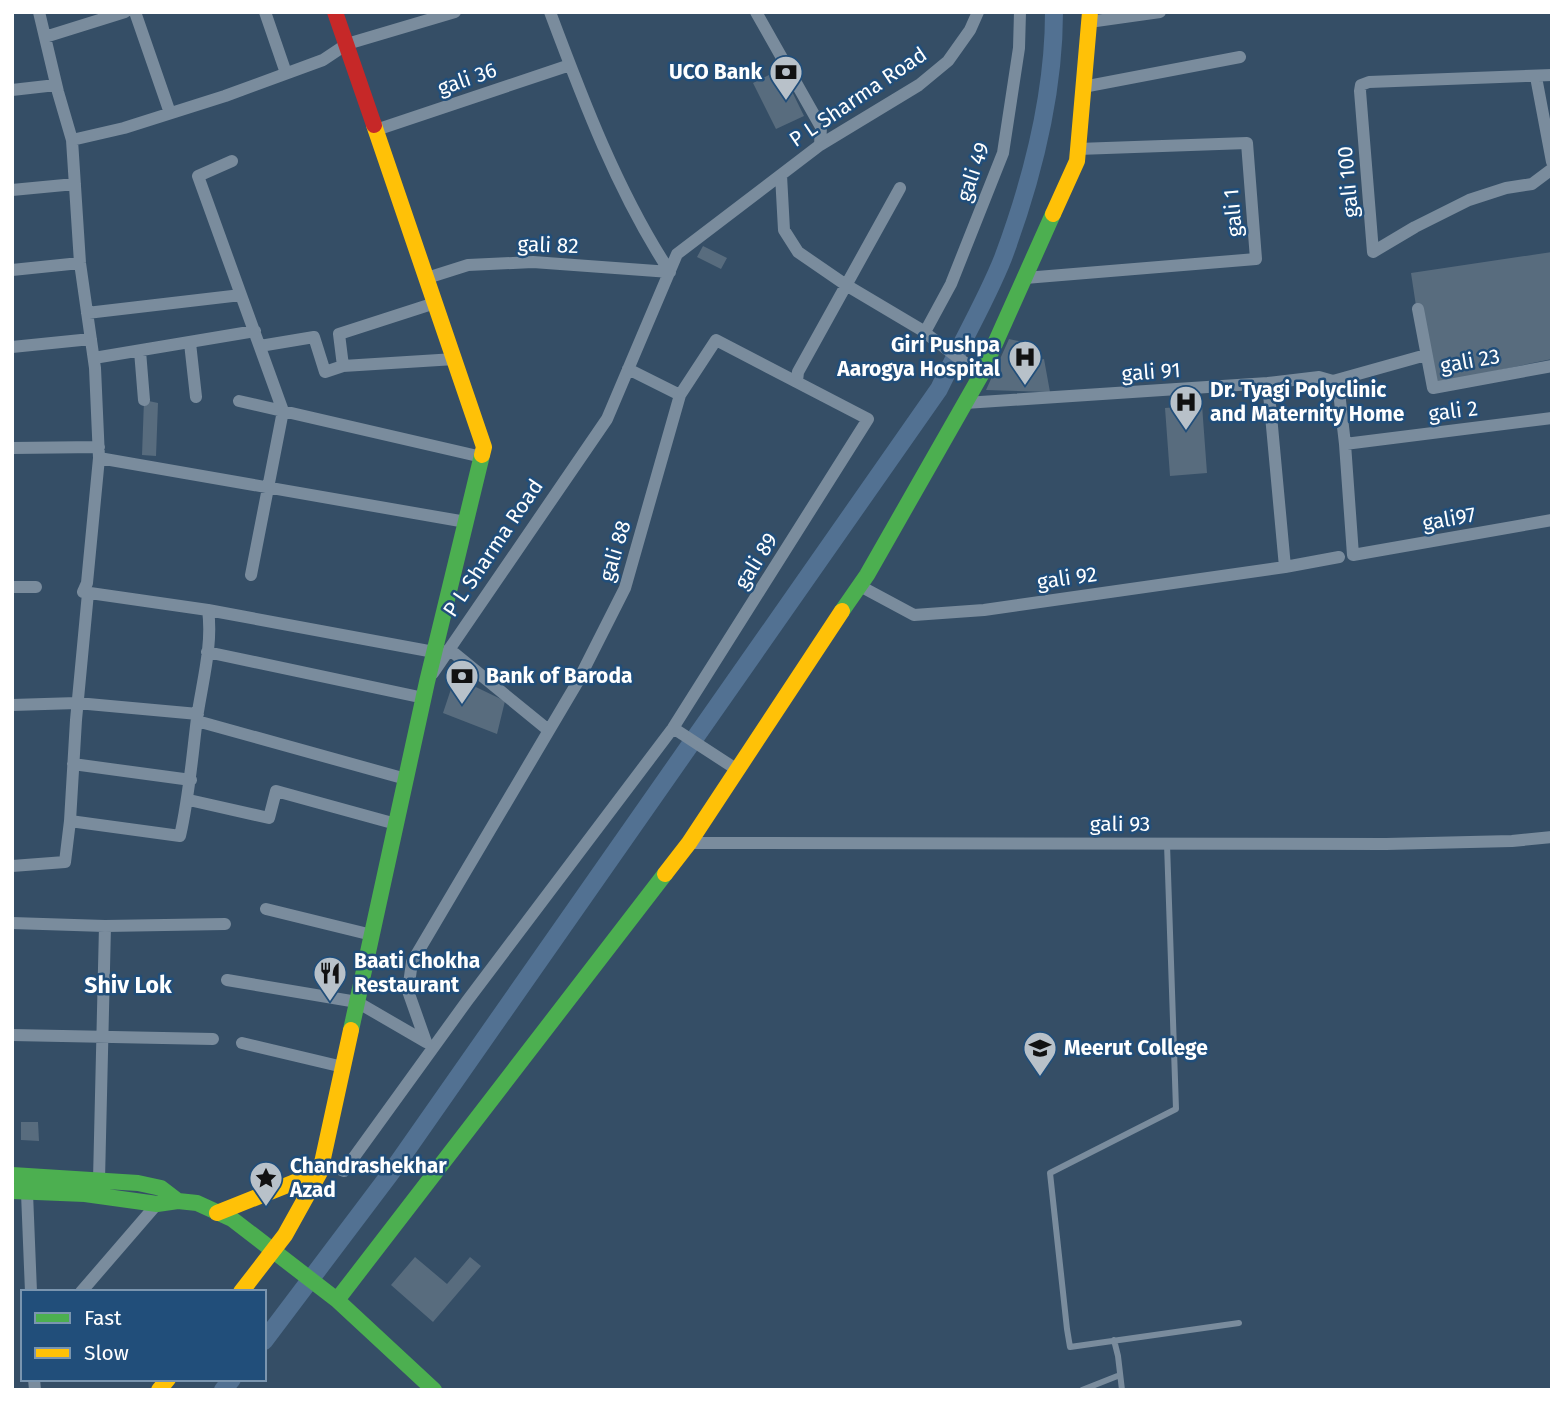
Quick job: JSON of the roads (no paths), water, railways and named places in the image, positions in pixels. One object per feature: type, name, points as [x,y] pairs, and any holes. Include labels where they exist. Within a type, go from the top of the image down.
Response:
[{"type":"street","points":[[39,12],[72,140],[80,262],[94,358],[99,453],[87,583],[83,592],[208,610],[442,651],[547,729]]},
{"type":"street","points":[[45,37],[102,16],[124,12]]},
{"type":"street","points":[[135,12],[170,113]]},
{"type":"street","points":[[265,12],[286,73]]},
{"type":"street","points":[[243,1290],[275,1252],[300,1212],[321,1167],[425,690],[442,651],[466,522],[484,447],[335,12]]},
{"type":"street","points":[[72,140],[124,128],[170,113],[323,60],[347,44],[455,12]]},
{"type":"street","points":[[550,12],[570,65],[645,233],[670,272]]},
{"type":"street","points":[[756,12],[821,127],[820,145]]},
{"type":"street","name":"P L Sharma Road","points":[[442,651],[607,419],[677,254],[820,145],[886,107],[948,61],[971,30],[978,12]]},
{"type":"street","name":"gali 49","points":[[925,332],[951,284],[1003,153],[1019,48],[1020,12]]},
{"type":"street","points":[[337,1300],[689,843],[860,586],[965,404],[1077,161],[1089,17],[1160,12]]},
{"type":"street","points":[[1083,86],[1240,57]]},
{"type":"street","name":"gali 36","points":[[376,130],[570,65]]},
{"type":"street","name":"gali 100","points":[[1552,75],[1368,82],[1361,85],[1373,252],[1469,200],[1506,188],[1532,184],[1552,169]]},
{"type":"street","points":[[1535,77],[1552,162]]},
{"type":"street","points":[[12,90],[56,85]]},
{"type":"street","name":"gali 1","points":[[1025,278],[1256,259],[1247,143],[1078,149]]},
{"type":"street","points":[[233,161],[198,176],[283,411],[251,575]]},
{"type":"street","points":[[781,175],[785,230],[798,252],[846,285],[925,332],[979,374]]},
{"type":"street","points":[[12,190],[75,184]]},
{"type":"street","points":[[797,382],[798,372],[900,188]]},
{"type":"street","points":[[12,270],[80,262]]},
{"type":"street","name":"gali 82","points":[[427,278],[467,265],[533,262],[670,272]]},
{"type":"street","points":[[87,313],[241,295]]},
{"type":"street","points":[[343,366],[339,334],[435,303]]},
{"type":"street","name":"gali 23","points":[[1418,309],[1433,388],[1552,366]]},
{"type":"street","points":[[94,358],[255,331]]},
{"type":"street","points":[[260,346],[314,337],[325,372],[343,366],[454,359]]},
{"type":"street","points":[[12,347],[91,339]]},
{"type":"street","name":"gali 88","points":[[357,1002],[426,1042],[408,991],[412,962],[577,682],[625,588],[680,395],[716,340],[797,382]]},
{"type":"street","points":[[190,343],[195,397]]},
{"type":"street","points":[[140,351],[144,400]]},
{"type":"street","points":[[1345,444],[1339,392],[1333,382],[1426,355]]},
{"type":"street","points":[[628,369],[680,395]]},
{"type":"street","name":"gali 91","points":[[965,404],[1268,383],[1319,377],[1333,382]]},
{"type":"street","name":"gali 89","points":[[673,728],[868,419],[797,382]]},
{"type":"street","points":[[1268,383],[1285,567],[1339,557]]},
{"type":"street","points":[[239,401],[482,457]]},
{"type":"street","name":"gali 2","points":[[1345,444],[1552,418]]},
{"type":"street","name":"gali97","points":[[1345,444],[1353,555],[1552,520]]},
{"type":"street","points":[[12,448],[99,453],[268,487],[466,522]]},
{"type":"street","name":"gali 92","points":[[860,586],[914,615],[984,610],[1285,567]]},
{"type":"street","points":[[12,587],[36,587]]},
{"type":"street","points":[[12,866],[65,862],[88,593]]},
{"type":"street","points":[[70,821],[180,836],[191,780],[207,652],[210,620],[208,610]]},
{"type":"street","points":[[207,652],[425,690]]},
{"type":"street","points":[[12,705],[77,703],[197,718],[406,779]]},
{"type":"street","points":[[217,1213],[321,1167],[344,1171],[467,1001],[673,728],[736,769]]},
{"type":"street","points":[[73,764],[191,780]]},
{"type":"street","points":[[188,800],[269,818],[275,791],[396,824]]},
{"type":"street","name":"gali 93","points":[[689,843],[1386,844],[1512,842],[1552,837]]},
{"type":"street","points":[[266,909],[372,935]]},
{"type":"street","points":[[12,923],[105,926],[225,924]]},
{"type":"street","points":[[99,1180],[105,926]]},
{"type":"street","points":[[227,980],[357,1002]]},
{"type":"street","points":[[12,1035],[213,1039]]},
{"type":"street","points":[[242,1043],[343,1067]]},
{"type":"street","points":[[12,1175],[138,1183],[161,1188],[178,1201]]},
{"type":"street","points":[[31,1290],[20,1192],[109,1197],[157,1204],[178,1201],[197,1203],[232,1219],[322,1288],[435,1390]]},
{"type":"street","points":[[83,1290],[157,1204]]},
{"type":"lane","points":[[1167,844],[1176,1109],[1050,1173],[1070,1347],[1239,1323]]},
{"type":"lane","points":[[1114,1340],[1122,1390]]},
{"type":"lane","points":[[1082,1390],[1120,1375]]},
{"type":"waterway","points":[[266,1338],[390,1174],[939,389],[996,274],[1023,198],[1046,106],[1054,12]]},
{"type":"waterway","points":[[223,1390],[230,1381]]},
{"type":"place","name":"UCO Bank","points":[[786,102]]},
{"type":"place","name":"Giri Pushpa Aarogya Hospital","points":[[1025,387]]},
{"type":"place","name":"Dr. Tyagi Polyclinic and Maternity Home","points":[[1186,432]]},
{"type":"place","name":"Bank of Baroda","points":[[462,706]]},
{"type":"place","name":"Baati Chokha Restaurant","points":[[330,1003]]},
{"type":"place","name":"Meerut College","points":[[1040,1078]]},
{"type":"place","name":"Chandrashekhar Azad","points":[[266,1208]]},
{"type":"district","name":"Shiv Lok","points":[[128,985]]}]
